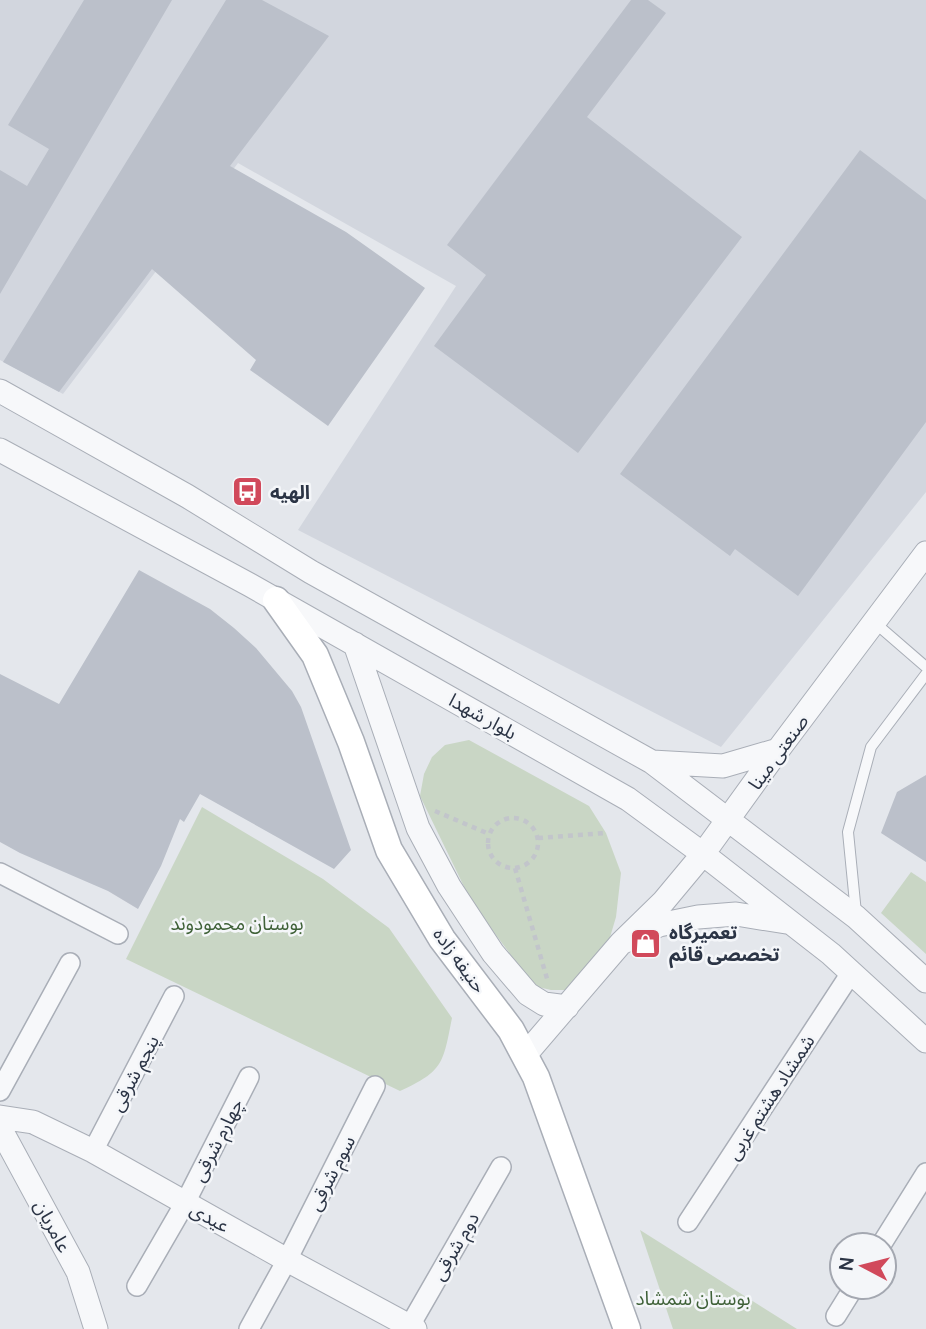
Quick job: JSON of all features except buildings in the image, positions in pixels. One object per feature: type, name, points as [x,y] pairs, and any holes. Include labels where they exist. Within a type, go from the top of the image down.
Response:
[{"type":"main road","name":"حنیفه زاده","points":[[276,600],[315,655],[351,742],[389,850],[442,939],[512,1030],[536,1077],[627,1329]]},
{"type":"street","points":[[0,391],[187,496],[311,572],[652,762],[856,917],[926,981]]},
{"type":"street","name":"بلوار شهدا","points":[[0,450],[276,600],[628,799],[704,854],[789,922],[851,973],[926,1041]]},
{"type":"street","name":"صنعتی مینا","points":[[525,1055],[559,998],[663,902],[704,854],[778,750],[926,553]]},
{"type":"street","points":[[355,644],[418,828],[449,886],[493,953],[528,994],[544,1004],[559,998]]},
{"type":"street","points":[[652,762],[723,766],[778,750]]},
{"type":"street","points":[[0,873],[118,934]]},
{"type":"street","points":[[621,943],[659,925],[698,917],[736,914],[789,922]]},
{"type":"street","points":[[0,1091],[70,963]]},
{"type":"street","name":"شمشاد هشتم غربی","points":[[688,1222],[851,973]]},
{"type":"street","name":"پنجم شرقی","points":[[93,1151],[174,996]]},
{"type":"street","name":"چهارم شرقی","points":[[137,1286],[185,1203],[249,1077]]},
{"type":"street","name":"سوم شرقی","points":[[249,1329],[287,1261],[375,1086]]},
{"type":"street","name":"عیدی","points":[[0,1117],[33,1122],[93,1151],[411,1328]]},
{"type":"street","name":"عامریان","points":[[0,1128],[78,1272],[96,1329]]},
{"type":"street","name":"دوم شرقی","points":[[411,1328],[501,1167]]},
{"type":"street","points":[[890,1231],[926,1173]]},
{"type":"street","points":[[836,1316],[845,1301]]},
{"type":"lane","points":[[874,622],[926,667]]},
{"type":"lane","points":[[856,917],[849,832],[872,747],[926,674]]},
{"type":"path","points":[[424,807],[489,834]]},
{"type":"path","points":[[515,817],[530,824],[538,838],[538,846],[531,861],[515,868],[507,868],[493,859],[488,851],[489,834],[499,821],[515,817]]},
{"type":"path","points":[[538,838],[606,833]]},
{"type":"path","points":[[515,868],[559,998]]},
{"type":"shaded area","points":[[0,0],[926,0],[926,492],[721,747],[298,530],[456,286],[238,163],[63,394],[0,360]]},
{"type":"green space","points":[[469,740],[589,806],[606,833],[621,873],[616,917],[608,944],[571,990],[551,990],[534,986],[472,903],[420,796],[424,774],[432,757],[445,745]]},
{"type":"green space","name":"بوستان محمودوند","points":[[202,807],[323,879],[389,928],[452,1018],[443,1056],[433,1071],[400,1091],[126,959]]},
{"type":"green space","points":[[911,872],[926,882],[926,954],[881,913]]},
{"type":"green space","name":"بوستان شمشاد","points":[[640,1230],[797,1329],[673,1329]]},
{"type":"place","name":"الهیه","points":[[247,492]]},
{"type":"place","name":"تعمیرگاه تخصصی قائم","points":[[646,943]]}]
